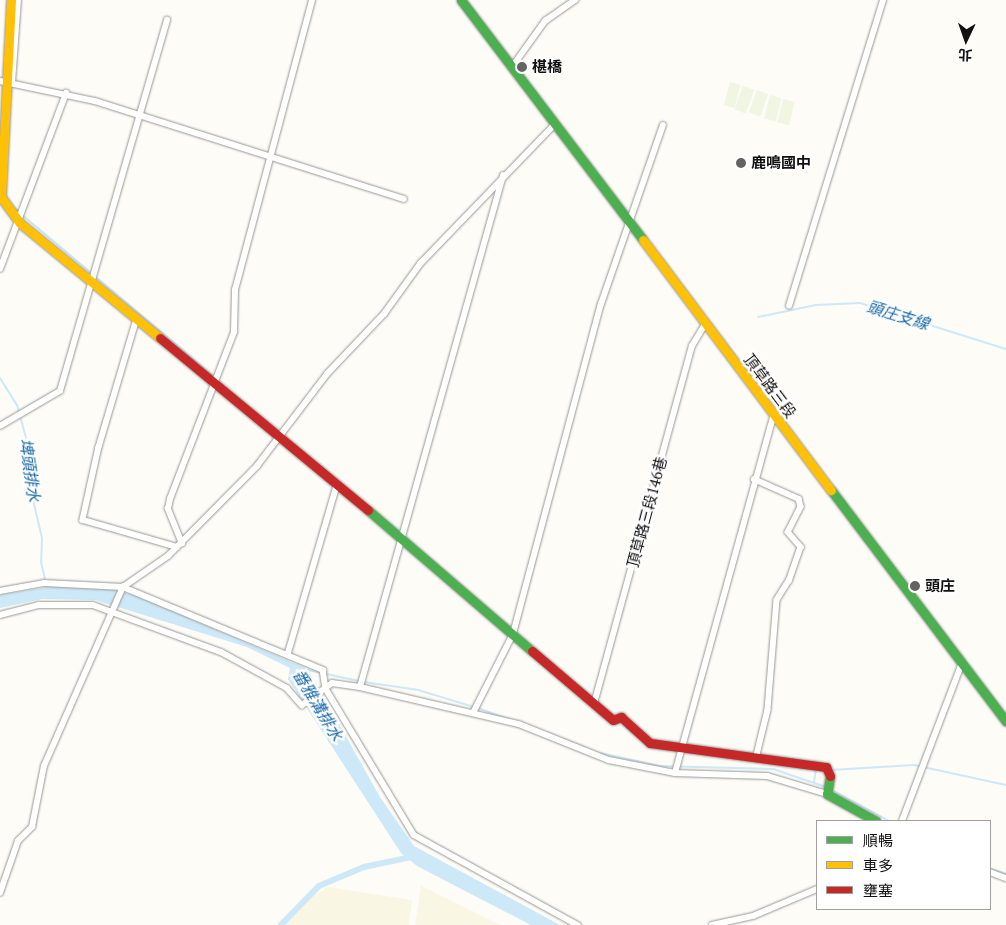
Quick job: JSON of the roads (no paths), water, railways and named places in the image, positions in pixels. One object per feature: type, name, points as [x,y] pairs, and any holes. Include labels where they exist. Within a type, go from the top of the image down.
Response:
[{"type":"street","points":[[10,0],[8,82],[1,203],[18,213],[91,280],[282,437],[613,720],[621,717],[650,743],[683,745],[826,767],[830,776],[826,794]]},
{"type":"street","points":[[8,82],[18,0]]},
{"type":"street","points":[[180,545],[168,508],[170,499],[217,383],[234,332],[235,290],[312,0]]},
{"type":"street","name":"頂草路三段","points":[[462,0],[1006,721]]},
{"type":"street","points":[[512,67],[545,21],[575,0]]},
{"type":"street","points":[[789,306],[883,0]]},
{"type":"street","points":[[0,426],[21,416],[60,391],[167,20]]},
{"type":"street","points":[[8,82],[66,93],[272,156],[404,199]]},
{"type":"street","points":[[0,269],[18,213],[66,93]]},
{"type":"street","points":[[0,893],[18,841],[32,827],[44,766],[111,609],[123,586],[180,545],[282,437],[327,374],[370,332],[420,264],[504,174],[555,124]]},
{"type":"street","points":[[476,709],[513,634],[591,343],[629,223],[663,125]]},
{"type":"street","points":[[361,683],[504,174]]},
{"type":"street","points":[[137,319],[99,447],[83,520],[180,545]]},
{"type":"street","name":"頂草路三段146巷","points":[[594,704],[692,346],[706,323]]},
{"type":"street","points":[[675,773],[754,479],[774,414]]},
{"type":"street","points":[[754,479],[799,499],[801,507],[788,532],[801,547],[790,581],[777,600],[768,710],[757,756]]},
{"type":"street","points":[[288,653],[337,484]]},
{"type":"street","points":[[0,591],[44,583],[123,586],[288,653],[326,676],[326,689],[414,835],[578,925]]},
{"type":"street","points":[[0,614],[65,604],[111,609],[220,652],[287,688],[302,704],[332,683],[361,683],[476,709],[519,724],[608,760],[675,773],[767,776],[826,794],[874,820]]},
{"type":"street","points":[[902,820],[962,663]]},
{"type":"street","points":[[991,872],[1006,878]]},
{"type":"street","points":[[712,925],[753,916],[816,888]]},
{"type":"water","name":"番雅溝排水","points":[[52,586],[98,586],[137,596],[308,669],[380,797],[414,846],[560,925],[531,925],[417,866],[401,853],[288,679],[290,668],[247,647],[95,600],[42,599],[0,608],[0,595]]},
{"type":"waterway","points":[[14,208],[215,377]]},
{"type":"waterway","name":"頭庄支線","points":[[758,317],[816,305],[860,303],[1006,349]]},
{"type":"waterway","name":"埤頭排水","points":[[0,378],[17,405],[31,456],[30,487],[42,538],[41,562],[47,589]]},
{"type":"waterway","name":"番雅溝排水","points":[[308,670],[359,681]]},
{"type":"waterway","points":[[364,682],[418,690],[474,707]]},
{"type":"waterway","points":[[478,708],[584,747]]},
{"type":"waterway","points":[[600,753],[660,766],[773,769],[826,787]]},
{"type":"waterway","points":[[831,770],[914,765],[1006,785]]},
{"type":"waterway","points":[[814,782],[816,770]]},
{"type":"waterway","points":[[830,789],[887,820]]},
{"type":"waterway","points":[[281,925],[319,886],[364,867],[412,857]]},
{"type":"waterway","points":[[991,869],[1006,874]]},
{"type":"place","name":"椹橋","points":[[522,67]]},
{"type":"place","name":"鹿鳴國中","points":[[741,163]]},
{"type":"place","name":"頭庄","points":[[915,586]]}]
